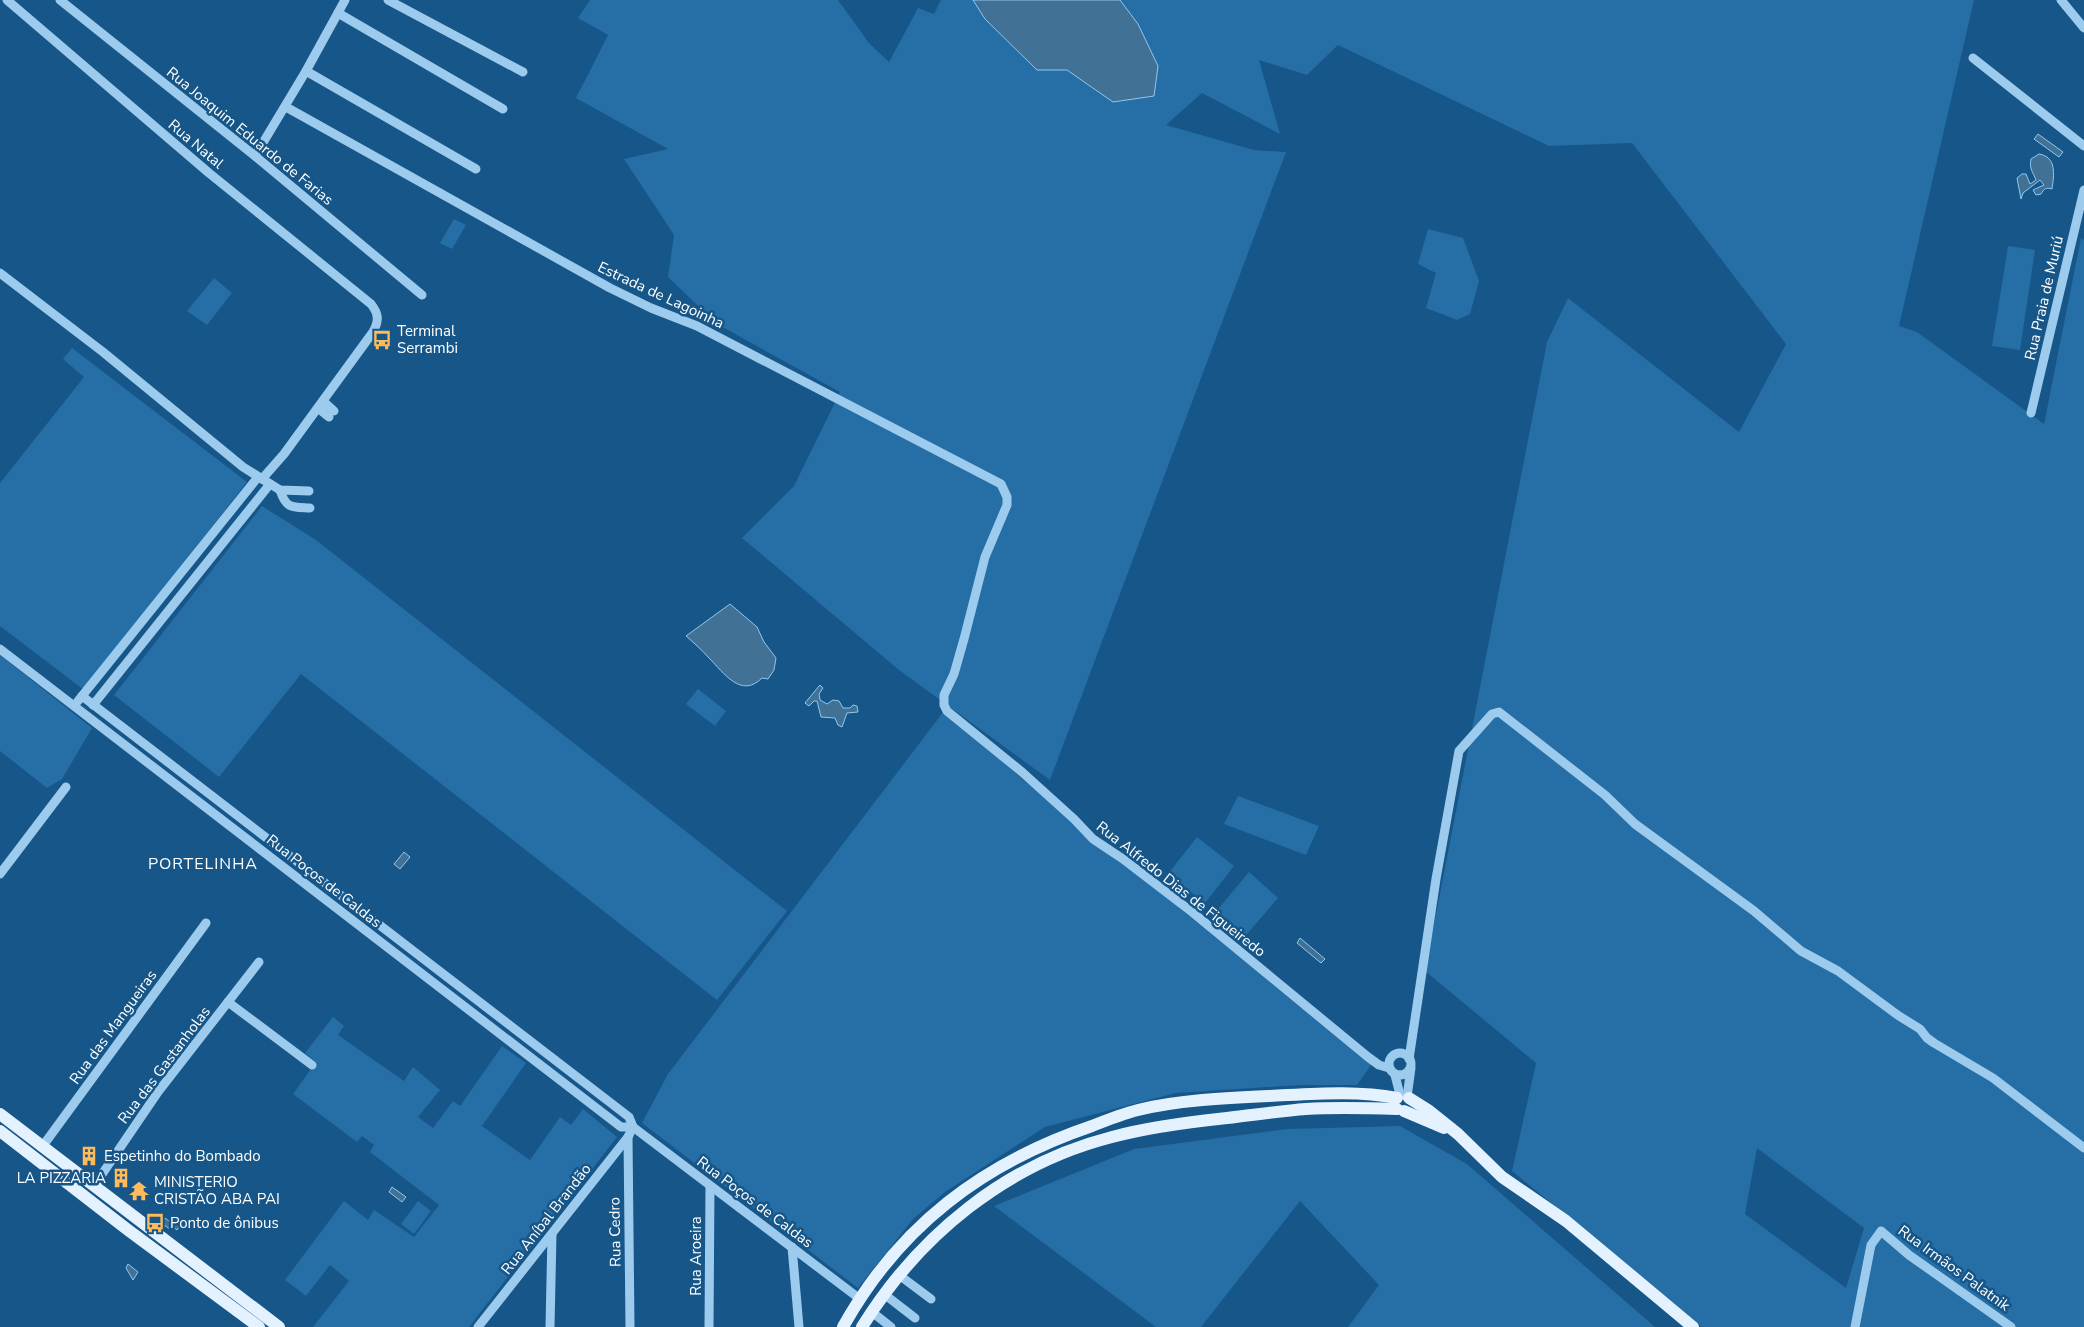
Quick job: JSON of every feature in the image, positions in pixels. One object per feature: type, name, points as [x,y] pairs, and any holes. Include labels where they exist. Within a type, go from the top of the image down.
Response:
[{"type":"main road","points":[[842,1327],[881,1269],[923,1224],[971,1185],[997,1167],[1051,1140],[1139,1110],[1225,1098],[1340,1092],[1402,1102],[1458,1134],[1502,1177],[1566,1221],[1693,1327]]},
{"type":"main road","points":[[862,1327],[884,1294],[924,1247],[974,1202],[998,1185],[1038,1164],[1111,1137],[1146,1129],[1305,1109],[1402,1102]]},
{"type":"main road","points":[[0,1114],[116,1203],[226,1294],[259,1327]]},
{"type":"main road","points":[[0,1131],[93,1203],[226,1294],[279,1327]]},
{"type":"main road","points":[[68,1183],[72,1183],[82,1189],[92,1184]]},
{"type":"main road","points":[[93,1203],[100,1197],[110,1203],[116,1203]]},
{"type":"main road","points":[[923,1224],[927,1234],[935,1237]]},
{"type":"main road","points":[[912,1235],[920,1238],[924,1247]]},
{"type":"street","name":"Rua Natal","points":[[7,0],[209,173],[371,304],[378,314],[378,320],[373,332],[320,405]]},
{"type":"street","name":"Rua Joaquim Eduardo de Farias","points":[[60,0],[255,156],[422,295]]},
{"type":"street","points":[[255,156],[286,107],[345,0]]},
{"type":"street","points":[[388,0],[523,72]]},
{"type":"street","points":[[2061,0],[2084,28]]},
{"type":"street","points":[[2068,0],[2074,14]]},
{"type":"street","points":[[338,13],[503,109]]},
{"type":"street","points":[[1973,58],[2084,146]]},
{"type":"street","points":[[306,71],[476,169]]},
{"type":"street","name":"Estrada de Lagoinha","points":[[286,107],[610,288],[650,308],[697,326],[997,481],[1004,488],[1007,497],[1007,504],[1003,515]]},
{"type":"street","name":"Rua Praia de Muriú","points":[[2031,413],[2084,190]]},
{"type":"street","points":[[0,273],[103,352],[208,439],[263,480],[280,490],[309,491]]},
{"type":"street","points":[[73,707],[263,480],[320,405],[332,414]]},
{"type":"street","points":[[93,705],[263,480]]},
{"type":"street","points":[[280,490],[288,505],[310,508]]},
{"type":"street","name":"Rua Alfredo Dias de Figueiredo","points":[[1003,515],[984,557],[954,674],[944,694],[944,705],[947,711],[1022,772],[1074,819],[1093,839],[1186,906],[1368,1057],[1392,1071]]},
{"type":"street","name":"Rua Poços de Caldas","points":[[0,649],[621,1127],[633,1128],[860,1299]]},
{"type":"street","name":"Rua Poços de Caldas","points":[[82,696],[630,1116],[633,1128]]},
{"type":"street","points":[[1402,1102],[1410,1063],[1436,879],[1459,751],[1492,714],[1499,712],[1605,795],[1635,824],[1754,911],[1802,951],[1838,971],[1893,1012],[1920,1029],[1934,1043],[1993,1078],[2084,1148]]},
{"type":"street","points":[[0,874],[66,787]]},
{"type":"street","name":"Rua das Mangueiras","points":[[42,1147],[206,924]]},
{"type":"street","name":"Rua das Gastanholas","points":[[92,1184],[158,1092],[259,962]]},
{"type":"street","points":[[228,1002],[312,1065]]},
{"type":"street","points":[[1402,1102],[1390,1059],[1397,1053],[1402,1053],[1410,1063]]},
{"type":"street","points":[[1392,1071],[1405,1074],[1410,1063]]},
{"type":"street","name":"Rua Aníbal Brandão","points":[[478,1327],[628,1137],[633,1128]]},
{"type":"street","name":"Rua Cedro","points":[[628,1137],[630,1327]]},
{"type":"street","name":"Rua Aroeira","points":[[709,1327],[710,1186]]},
{"type":"street","name":"Rua Irmãos Palatnik","points":[[1855,1327],[1871,1246],[1881,1231],[1910,1255],[2010,1327]]},
{"type":"street","points":[[550,1327],[552,1233]]},
{"type":"street","points":[[792,1247],[799,1327]]},
{"type":"street","points":[[899,1275],[931,1299]]},
{"type":"street","points":[[884,1294],[915,1318]]},
{"type":"street","points":[[872,1312],[891,1327]]},
{"type":"shaded area","points":[[590,0],[838,0],[869,43],[889,62],[918,8],[934,14],[941,0],[973,0],[985,19],[1037,70],[1067,70],[1113,102],[1138,24],[1120,0],[1974,0],[1899,326],[1917,332],[2044,424],[2081,238],[2084,240],[2084,1327],[1702,1327],[1512,1171],[1536,1063],[1425,971],[1547,342],[1568,298],[1739,432],[1786,344],[1632,143],[1549,146],[1338,45],[1307,75],[1259,60],[1280,134],[1202,93],[1166,125],[1254,150],[1286,152],[1050,780],[899,670],[742,538],[794,486],[840,392],[717,324],[668,277],[674,235],[624,159],[668,149],[576,98],[608,35],[578,18]],"holes":[[[1757,1148],[1864,1228],[1846,1288],[1745,1214]]]},
{"type":"shaded area","points":[[973,0],[1120,0],[1138,24],[1158,66],[1154,96],[1113,102],[1067,70],[1037,70],[985,19]]},
{"type":"shaded area","points":[[2038,134],[2063,152],[2059,157],[2034,139]]},
{"type":"shaded area","points":[[2039,154],[2045,156],[2052,163],[2054,173],[2052,189],[2047,188],[2041,194],[2036,195],[2033,190],[2044,185],[2040,180],[2023,193],[2021,199],[2017,178],[2022,174],[2026,174],[2030,184],[2036,180],[2032,170],[2031,159]]},
{"type":"shaded area","points":[[454,219],[466,225],[452,249],[440,243]]},
{"type":"shaded area","points":[[1428,229],[1463,238],[1479,281],[1470,314],[1457,320],[1426,308],[1436,273],[1418,264]]},
{"type":"shaded area","points":[[2008,246],[2035,250],[2020,350],[1992,346]]},
{"type":"shaded area","points":[[214,278],[232,293],[207,325],[187,311]]},
{"type":"shaded area","points":[[72,348],[247,482],[84,690],[0,626],[0,483],[84,377],[63,359]]},
{"type":"shaded area","points":[[262,506],[316,540],[787,911],[717,1000],[301,674],[219,777],[114,695]]},
{"type":"shaded area","points":[[730,604],[757,627],[764,642],[776,658],[774,670],[768,679],[762,678],[754,684],[747,686],[740,685],[727,676],[686,636]]},
{"type":"shaded area","points":[[0,655],[92,728],[62,779],[47,788],[0,751]]},
{"type":"shaded area","points":[[820,685],[823,688],[819,694],[820,700],[827,704],[833,700],[839,701],[843,708],[850,708],[853,705],[857,706],[858,712],[847,713],[842,727],[838,725],[835,718],[821,717],[817,701],[814,701],[809,706],[805,703]]},
{"type":"shaded area","points":[[698,689],[726,711],[715,726],[686,704]]},
{"type":"shaded area","points":[[944,711],[1026,782],[1371,1065],[1357,1085],[1301,1085],[1176,1093],[1045,1127],[945,1192],[913,1219],[858,1288],[642,1123],[668,1074]]},
{"type":"shaded area","points":[[1238,796],[1319,826],[1306,855],[1224,824]]},
{"type":"shaded area","points":[[1197,837],[1234,866],[1205,903],[1168,874]]},
{"type":"shaded area","points":[[404,852],[410,857],[400,869],[394,864]]},
{"type":"shaded area","points":[[1249,872],[1278,898],[1242,940],[1213,915]]},
{"type":"shaded area","points":[[1300,938],[1325,959],[1321,963],[1297,943]]},
{"type":"shaded area","points":[[333,1017],[344,1026],[338,1035],[404,1081],[413,1067],[440,1090],[418,1117],[433,1128],[453,1101],[460,1106],[502,1046],[526,1063],[482,1126],[530,1160],[560,1117],[571,1125],[583,1109],[617,1137],[469,1327],[313,1327],[349,1281],[330,1265],[306,1296],[285,1280],[344,1201],[368,1220],[374,1210],[414,1237],[439,1205],[370,1152],[374,1145],[362,1136],[357,1142],[293,1094],[316,1062],[305,1053]]},
{"type":"shaded area","points":[[1400,1126],[1467,1164],[1655,1327],[1348,1327],[1379,1285],[1300,1201],[1201,1327],[1156,1327],[994,1206],[1134,1149],[1287,1129]]},
{"type":"shaded area","points":[[392,1187],[406,1197],[402,1202],[389,1192]]},
{"type":"shaded area","points":[[418,1201],[431,1211],[414,1234],[401,1224]]},
{"type":"shaded area","points":[[165,1218],[173,1224],[176,1220],[181,1224],[177,1230],[173,1227],[170,1229],[161,1223]]},
{"type":"shaded area","points":[[128,1264],[138,1272],[133,1280],[126,1268]]},
{"type":"place","name":"Terminal Serrambi","points":[[382,340]]},
{"type":"place","name":"Espetinho do Bombado","points":[[89,1156]]},
{"type":"place","name":"LA PIZZARIA","points":[[121,1178]]},
{"type":"place","name":"MINISTERIO CRISTÃO ABA PAI","points":[[139,1191]]},
{"type":"place","name":"Ponto de ônibus","points":[[155,1223]]},
{"type":"district","name":"PORTELINHA","points":[[203,863]]}]
